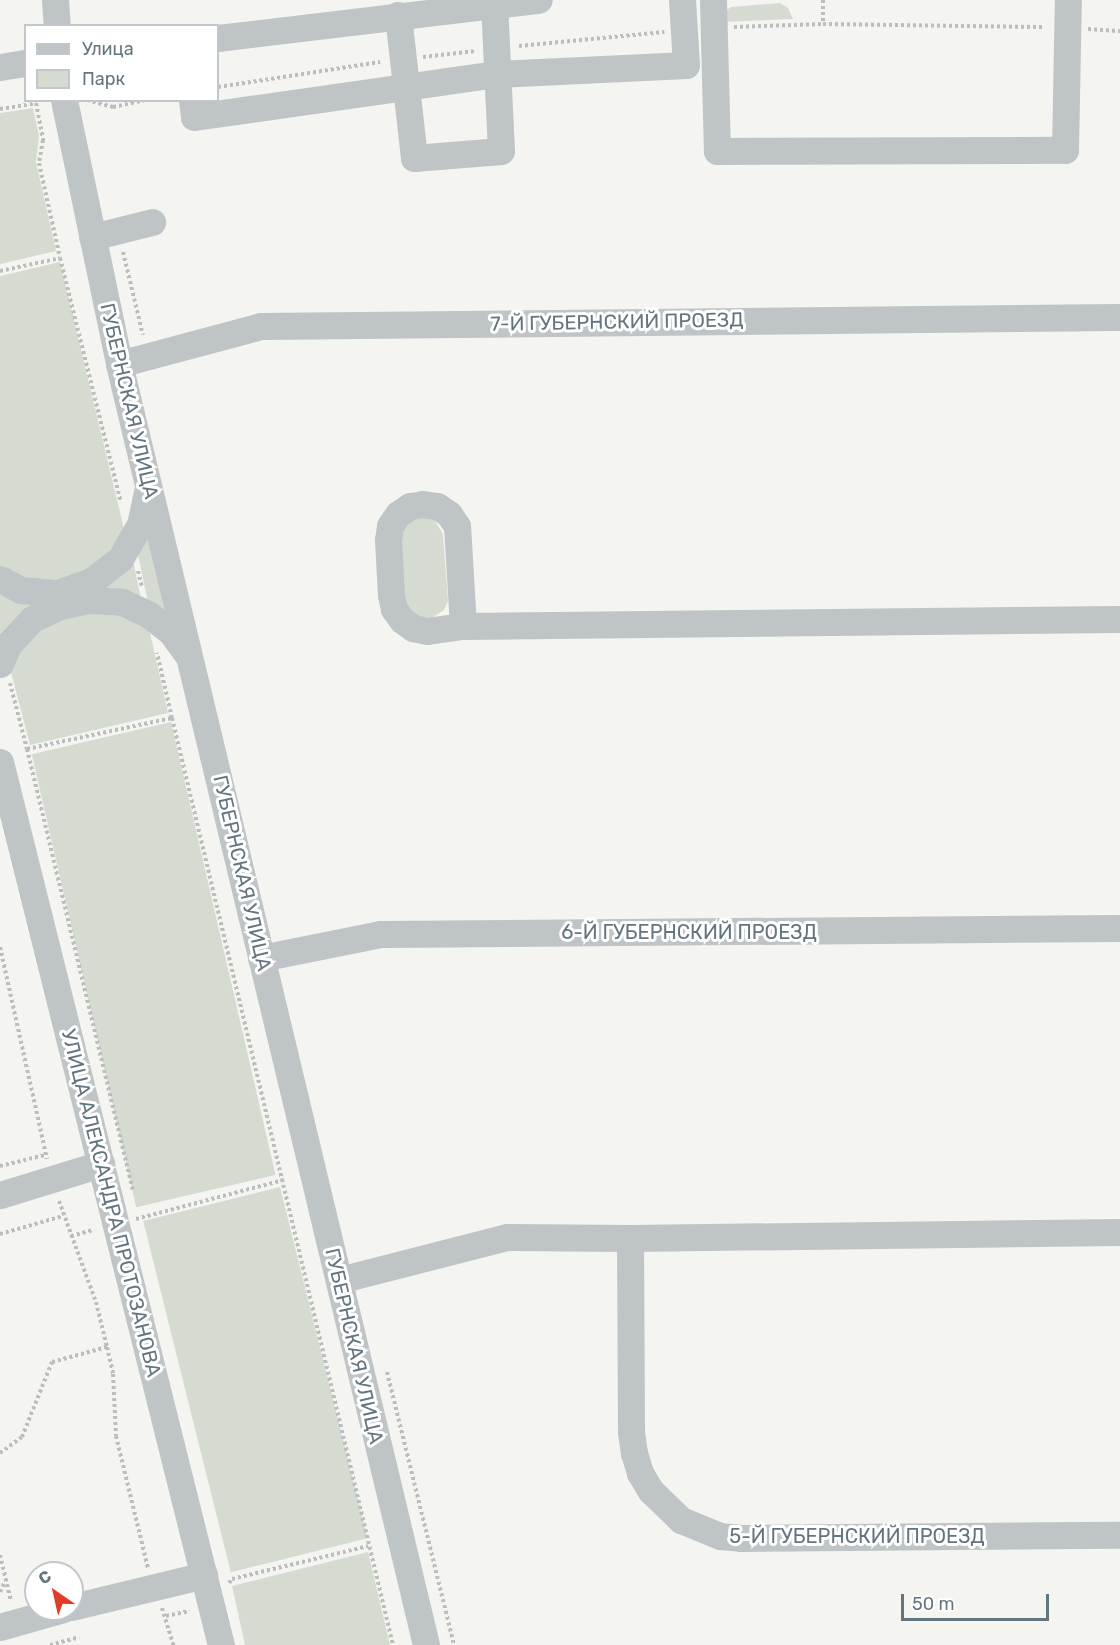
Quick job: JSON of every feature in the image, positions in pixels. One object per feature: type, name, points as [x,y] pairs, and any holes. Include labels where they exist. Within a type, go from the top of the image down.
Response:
[{"type":"street","points":[[55,0],[57,24]]},
{"type":"street","points":[[219,38],[539,0]]},
{"type":"street","points":[[192,102],[194,117],[497,74],[686,65],[682,0]]},
{"type":"street","points":[[712,0],[717,151],[1065,150],[1068,0]]},
{"type":"street","points":[[398,15],[414,158],[501,151],[494,5]]},
{"type":"street","points":[[0,67],[24,63]]},
{"type":"street","name":"ГУБЕРНСКАЯ УЛИЦА","points":[[64,102],[119,364],[426,1645]]},
{"type":"street","points":[[92,237],[152,222]]},
{"type":"street","name":"7-Й ГУБЕРНСКИЙ ПРОЕЗД","points":[[119,364],[261,326],[1120,317]]},
{"type":"street","points":[[0,579],[21,590],[58,593],[93,580],[120,559],[140,525],[149,484]]},
{"type":"street","points":[[463,626],[457,526],[449,514],[437,506],[423,504],[410,506],[398,514],[390,526],[388,540],[394,609],[402,621],[413,628],[427,631],[463,626],[1120,619]]},
{"type":"street","points":[[4,670],[8,645],[32,619],[60,606],[88,600],[122,602],[148,614],[171,632],[192,662]]},
{"type":"street","name":"УЛИЦА АЛЕКСАНДРА ПРОТОЗАНОВА","points":[[0,762],[101,1164],[128,1221],[215,1575],[212,1606],[221,1645]]},
{"type":"street","name":"6-Й ГУБЕРНСКИЙ ПРОЕЗД","points":[[261,958],[381,934],[1120,928]]},
{"type":"street","points":[[0,1195],[49,1167],[101,1164]]},
{"type":"street","points":[[339,1280],[507,1237],[630,1238],[1120,1232]]},
{"type":"street","name":"5-Й ГУБЕРНСКИЙ ПРОЕЗД","points":[[630,1238],[631,1432],[634,1453],[640,1473],[651,1491],[681,1520],[720,1536],[741,1539],[1120,1535]]},
{"type":"street","points":[[84,1604],[152,1587],[215,1575]]},
{"type":"street","points":[[8,1625],[24,1620]]},
{"type":"path","points":[[823,0],[824,24]]},
{"type":"path","points":[[94,102],[113,107],[136,102]]},
{"type":"path","points":[[36,103],[43,140],[39,164],[148,614]]},
{"type":"path","points":[[0,271],[60,258]]},
{"type":"path","points":[[156,648],[393,1645]]},
{"type":"path","points":[[4,670],[27,749],[135,1195]]},
{"type":"path","points":[[27,749],[172,718]]},
{"type":"path","points":[[0,946],[49,1167],[63,1216],[96,1302],[113,1374],[116,1436],[152,1587],[166,1616],[173,1645]]},
{"type":"path","points":[[0,1166],[49,1167]]},
{"type":"path","points":[[71,1236],[284,1180]]},
{"type":"path","points":[[128,1221],[137,1206]]},
{"type":"path","points":[[0,1234],[63,1216]]},
{"type":"path","points":[[128,1221],[143,1229]]},
{"type":"path","points":[[0,1453],[22,1437],[52,1362],[107,1347]]},
{"type":"path","points":[[215,1575],[232,1580],[368,1545]]},
{"type":"path","points":[[0,1555],[6,1580],[8,1625]]},
{"type":"path","points":[[0,1592],[6,1580]]},
{"type":"path","points":[[166,1616],[212,1606],[232,1580]]},
{"type":"path","points":[[50,1645],[79,1637]]},
{"type":"green space","points":[[780,3],[788,8],[793,19],[721,22],[724,12],[731,7]]},
{"type":"green space","points":[[33,108],[39,136],[36,162],[56,251],[0,264],[0,113]]},
{"type":"green space","points":[[60,262],[124,529],[102,562],[55,585],[24,582],[0,570],[0,276]]},
{"type":"green space","points":[[414,515],[433,518],[443,534],[448,601],[444,610],[430,619],[422,620],[403,604],[400,527]]},
{"type":"green space","points":[[146,532],[166,616],[149,607],[137,550]]},
{"type":"green space","points":[[132,555],[142,604],[88,593]]},
{"type":"green space","points":[[0,595],[21,602],[43,602],[0,638]]},
{"type":"green space","points":[[114,610],[149,628],[168,713],[30,745],[8,661],[52,618]]},
{"type":"green space","points":[[171,722],[276,1175],[136,1207],[32,754]]},
{"type":"green space","points":[[280,1187],[368,1538],[231,1572],[143,1221]]},
{"type":"green space","points":[[368,1552],[390,1645],[245,1645],[232,1586]]}]
